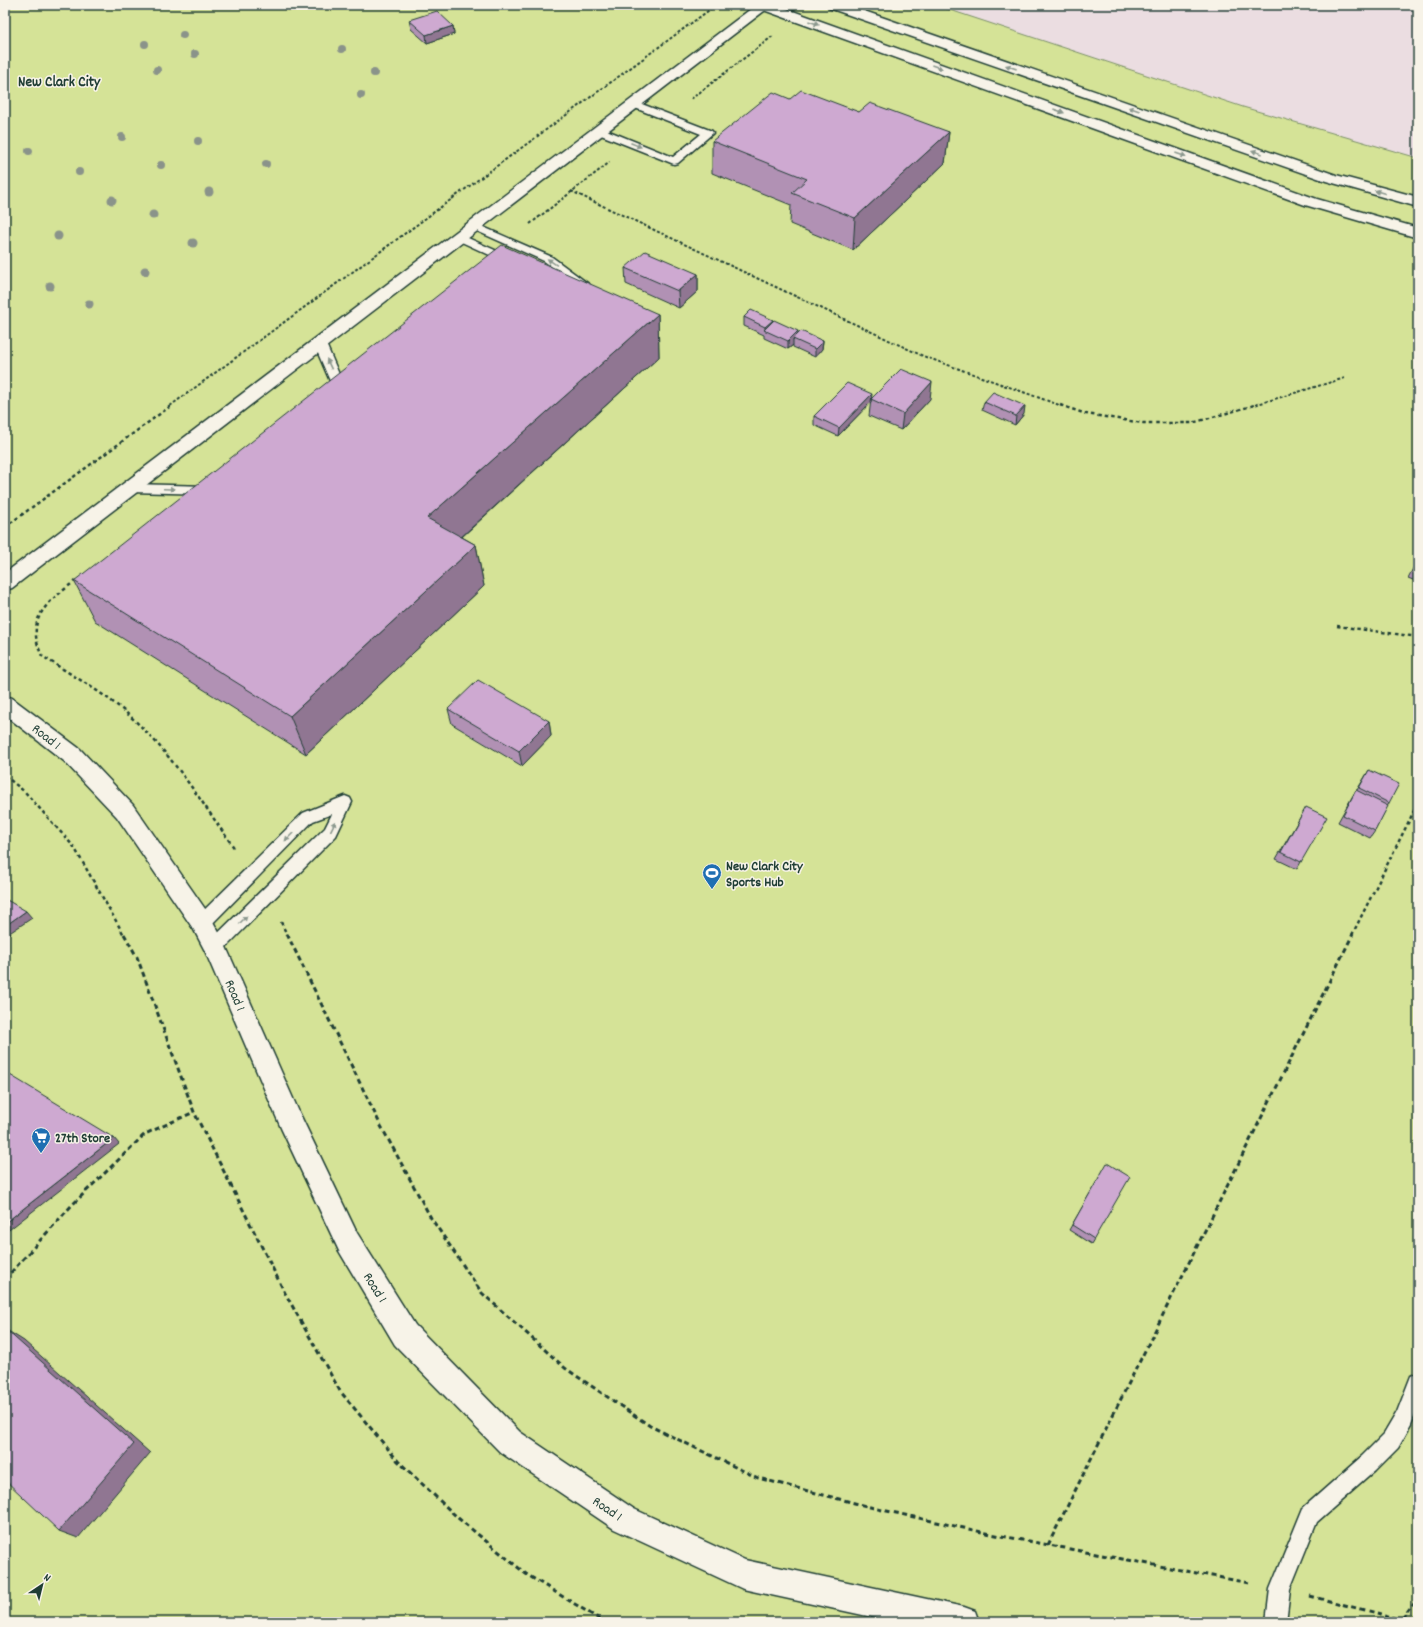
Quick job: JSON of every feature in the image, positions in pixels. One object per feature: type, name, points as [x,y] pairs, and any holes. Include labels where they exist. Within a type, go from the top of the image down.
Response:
[{"type":"street","points":[[5,583],[764,5],[1311,202],[1418,233]]},
{"type":"street","points":[[834,5],[1331,178],[1418,202]]},
{"type":"street","name":"Road 1","points":[[5,704],[72,755],[125,811],[202,923],[215,947],[290,1120],[348,1242],[405,1335],[510,1442],[624,1520],[743,1574],[964,1622]]},
{"type":"lane","points":[[600,131],[674,161],[708,133],[634,104]]},
{"type":"lane","points":[[474,226],[548,259],[584,285],[554,277]]},
{"type":"lane","points":[[459,237],[519,265]]},
{"type":"lane","points":[[320,344],[347,407]]},
{"type":"lane","points":[[130,488],[223,489]]},
{"type":"lane","points":[[202,923],[308,817],[345,802],[331,832],[215,947]]},
{"type":"lane","points":[[1276,1622],[1280,1589],[1310,1515],[1369,1463],[1391,1441],[1404,1418],[1418,1383]]},
{"type":"path","points":[[5,527],[716,5]]},
{"type":"path","points":[[667,118],[798,17]]},
{"type":"path","points":[[508,241],[633,144]]},
{"type":"path","points":[[540,176],[923,356],[1086,414],[1143,423],[1192,423],[1345,378]]},
{"type":"path","points":[[82,576],[42,610],[36,622],[35,634],[38,648],[42,656],[118,706],[146,732],[173,763],[253,872]]},
{"type":"path","points":[[1337,626],[1418,637]]},
{"type":"path","points":[[5,776],[25,792],[74,847],[137,957],[194,1112],[285,1293],[340,1391],[398,1461],[458,1518],[526,1574],[604,1622]]},
{"type":"path","points":[[1048,1545],[1418,803]]},
{"type":"path","points":[[268,895],[381,1126],[431,1218],[482,1294],[565,1368],[650,1426],[758,1478],[878,1509],[991,1534],[1280,1589],[1411,1622]]},
{"type":"path","points":[[5,1279],[72,1205],[145,1134],[194,1112]]},
{"type":"path","points":[[1404,1620],[1418,1601]]},
{"type":"green space","name":"New Clark City Sports Hub","points":[[5,5],[935,5],[1243,107],[1418,158],[1418,1622],[5,1622]]},
{"type":"building","points":[[437,11],[453,26],[426,35],[409,20]]},
{"type":"building","points":[[801,90],[859,112],[870,103],[949,132],[855,218],[792,193],[807,179],[712,141],[773,92],[790,99]]},
{"type":"building","points":[[502,245],[658,314],[427,518],[476,545],[290,716],[74,581]]},
{"type":"building","points":[[645,251],[698,274],[678,291],[625,268]]},
{"type":"building","points":[[751,310],[773,320],[765,327],[744,317]]},
{"type":"building","points":[[774,320],[798,331],[788,341],[764,330]]},
{"type":"building","points":[[801,331],[823,341],[815,349],[793,339]]},
{"type":"building","points":[[901,369],[932,382],[903,414],[871,399]]},
{"type":"building","points":[[847,383],[872,394],[839,428],[814,416]]},
{"type":"building","points":[[993,392],[1025,406],[1016,416],[984,402]]},
{"type":"building","points":[[478,680],[549,721],[519,751],[448,709]]},
{"type":"building","points":[[1369,770],[1399,784],[1389,803],[1359,788]]},
{"type":"building","points":[[1356,790],[1388,806],[1375,831],[1343,815]]},
{"type":"building","points":[[1306,807],[1327,817],[1301,862],[1281,852]]},
{"type":"building","points":[[5,899],[26,911],[5,926]]},
{"type":"building","points":[[5,1072],[114,1138],[5,1223]]},
{"type":"building","points":[[1107,1163],[1130,1177],[1094,1239],[1072,1225]]},
{"type":"building","points":[[5,1329],[134,1444],[59,1531],[5,1480]]},
{"type":"place","name":"New Clark City Sports Hub","points":[[712,890]]},
{"type":"place","name":"27th Store","points":[[41,1154]]},
{"type":"district","name":"New Clark City","points":[[59,81]]}]
